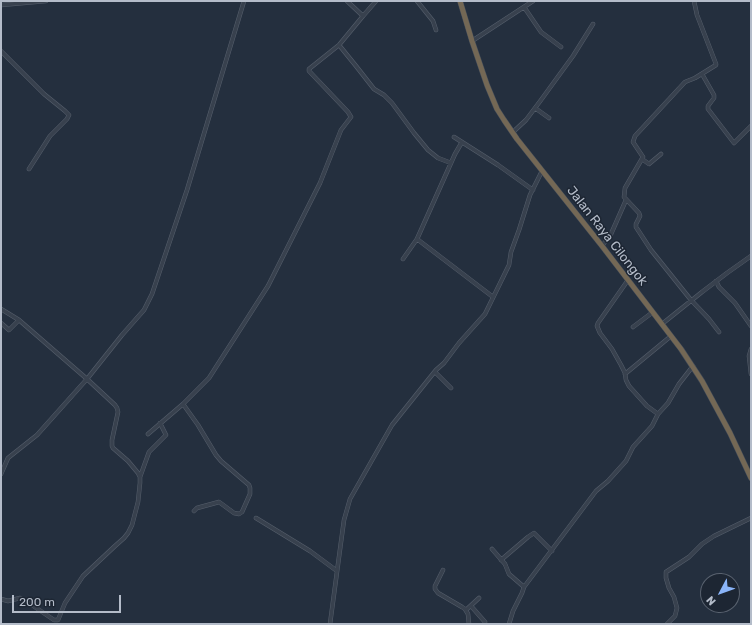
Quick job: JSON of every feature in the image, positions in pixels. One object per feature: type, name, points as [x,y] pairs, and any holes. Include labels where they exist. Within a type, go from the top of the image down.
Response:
[{"type":"highway","name":"Jalan Raya Cilongok","points":[[460,1],[487,85],[504,120],[517,139],[653,312],[692,366],[714,404],[751,478]]},
{"type":"street","points":[[1,5],[46,1]]},
{"type":"street","points":[[1,474],[8,458],[37,435],[87,379],[144,310],[152,294],[187,190],[244,1]]},
{"type":"street","points":[[348,1],[363,16]]},
{"type":"street","points":[[148,434],[183,404],[209,378],[268,286],[320,183],[341,130],[351,117],[309,69],[339,46],[376,1]]},
{"type":"street","points":[[417,1],[433,21],[436,30]]},
{"type":"street","points":[[472,41],[533,1]]},
{"type":"street","points":[[661,154],[649,164],[642,159],[642,156],[633,142],[635,136],[685,82],[702,74],[716,64],[697,15],[694,1]]},
{"type":"street","points":[[524,7],[540,32],[561,47]]},
{"type":"street","points":[[513,132],[526,120],[535,108],[593,24]]},
{"type":"street","points":[[339,46],[374,89],[384,95],[392,103],[428,150],[438,158],[451,163]]},
{"type":"street","points":[[1,51],[44,94],[69,115],[67,119],[50,136],[28,169]]},
{"type":"street","points":[[702,74],[714,96],[708,106],[708,109],[734,143],[751,126]]},
{"type":"street","points":[[535,108],[549,118]]},
{"type":"street","points":[[454,137],[498,165],[533,190]]},
{"type":"street","points":[[403,259],[417,239],[462,142]]},
{"type":"street","points":[[642,159],[625,188],[624,197],[640,213],[636,226],[651,250],[719,332]]},
{"type":"street","points":[[330,624],[344,520],[350,499],[392,425],[434,372],[444,363],[459,343],[485,314],[508,265],[511,252],[533,190],[542,171]]},
{"type":"street","points":[[602,246],[611,234],[626,200]]},
{"type":"street","points":[[417,239],[493,297]]},
{"type":"street","points":[[662,324],[691,300],[751,256]]},
{"type":"street","points":[[628,280],[598,322],[597,326],[600,333],[618,359],[629,386],[647,406],[658,414]]},
{"type":"street","points":[[716,281],[719,286],[736,302],[751,326]]},
{"type":"street","points":[[1,309],[19,320],[87,379],[117,408],[118,412],[112,446],[128,461],[140,477]]},
{"type":"street","points":[[633,327],[653,312]]},
{"type":"street","points":[[1,324],[9,330],[19,320]]},
{"type":"street","points":[[625,374],[671,336]]},
{"type":"street","points":[[751,349],[751,374]]},
{"type":"street","points":[[509,624],[524,587],[596,491],[608,481],[626,461],[633,447],[652,426],[658,414],[668,403],[692,366]]},
{"type":"street","points":[[434,372],[451,388]]},
{"type":"street","points":[[183,404],[192,415],[216,455],[250,488],[250,494],[242,512],[239,514],[234,513],[219,502],[197,508],[194,511]]},
{"type":"street","points":[[1,599],[8,601],[20,598],[30,603],[54,620],[58,620],[65,603],[83,576],[116,546],[132,525],[138,502],[140,477],[149,452],[166,435],[160,423]]},
{"type":"street","points":[[256,518],[310,551],[337,571]]},
{"type":"street","points":[[667,624],[675,616],[677,608],[674,597],[668,588],[666,572],[687,558],[702,544],[714,536],[751,518]]},
{"type":"street","points":[[501,560],[534,533],[552,551]]},
{"type":"street","points":[[492,549],[506,566],[509,574],[524,587]]},
{"type":"street","points":[[443,570],[435,589],[438,593],[466,610],[469,624]]},
{"type":"street","points":[[466,610],[480,598]]},
{"type":"street","points":[[471,606],[485,622]]}]
